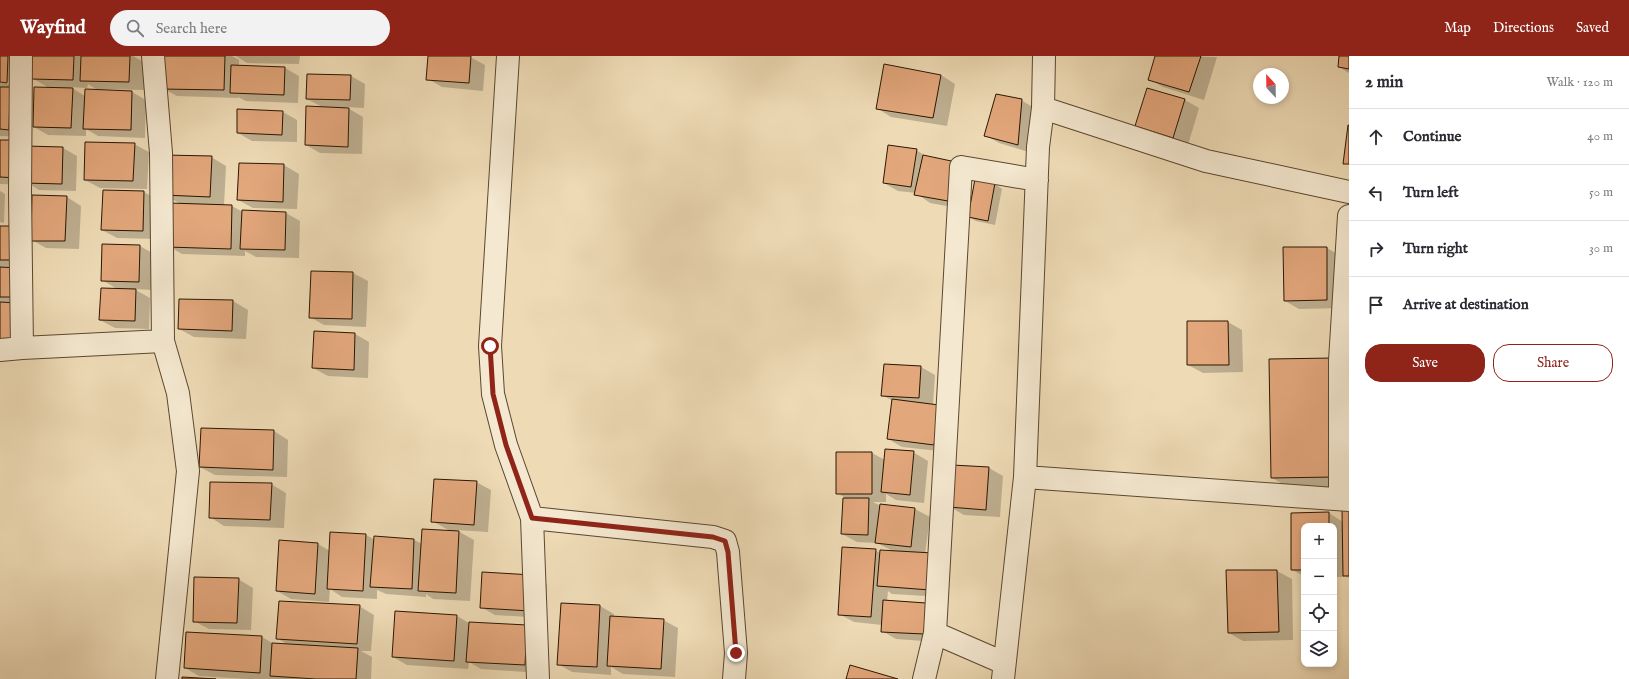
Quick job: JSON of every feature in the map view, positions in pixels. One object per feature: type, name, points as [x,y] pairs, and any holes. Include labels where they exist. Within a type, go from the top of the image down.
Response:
[{"type":"street","points":[[21,56],[20,194],[22,348]]},
{"type":"street","points":[[153,56],[161,153],[163,341],[178,393],[188,471],[167,679]]},
{"type":"street","points":[[508,56],[490,346],[493,394],[506,445],[532,518],[538,679]]},
{"type":"street","points":[[935,633],[1003,671],[1026,477],[1038,147],[1043,108],[1044,56]]},
{"type":"street","points":[[1043,108],[1206,161],[1349,192]]},
{"type":"street","points":[[924,679],[935,633],[961,167],[1037,180]]},
{"type":"street","points":[[1026,477],[1345,500],[1345,361],[1349,216]]},
{"type":"street","points":[[0,350],[163,341]]},
{"type":"street","points":[[532,518],[713,537],[725,541],[728,552],[736,653],[734,679]]},
{"type":"building","points":[[0,56],[8,56],[7,83],[0,82]]},
{"type":"building","points":[[32,56],[74,56],[73,80],[31,79]]},
{"type":"building","points":[[81,56],[130,56],[129,82],[80,81]]},
{"type":"building","points":[[162,56],[225,56],[224,90],[161,89]]},
{"type":"building","points":[[428,56],[471,56],[469,83],[426,80]]},
{"type":"building","points":[[1155,56],[1201,56],[1189,92],[1148,80]]},
{"type":"building","points":[[1339,56],[1349,56],[1349,69],[1338,67]]},
{"type":"building","points":[[884,64],[941,75],[933,118],[876,109]]},
{"type":"building","points":[[231,65],[285,67],[284,95],[230,93]]},
{"type":"building","points":[[307,74],[351,75],[350,100],[306,99]]},
{"type":"building","points":[[0,87],[10,87],[9,130],[0,129]]},
{"type":"building","points":[[34,87],[73,88],[71,128],[33,127]]},
{"type":"building","points":[[1147,88],[1185,99],[1173,138],[1135,126]]},
{"type":"building","points":[[85,89],[132,91],[131,130],[83,129]]},
{"type":"building","points":[[996,94],[1022,99],[1018,145],[984,136]]},
{"type":"building","points":[[306,106],[349,108],[348,147],[305,145]]},
{"type":"building","points":[[237,109],[283,111],[282,135],[237,133]]},
{"type":"building","points":[[1348,125],[1349,164],[1343,164]]},
{"type":"building","points":[[0,140],[19,140],[18,178],[0,177]]},
{"type":"building","points":[[85,142],[135,143],[133,181],[84,180]]},
{"type":"building","points":[[888,145],[917,149],[911,187],[883,183]]},
{"type":"building","points":[[25,146],[63,147],[62,184],[24,183]]},
{"type":"building","points":[[164,155],[212,156],[210,197],[163,195]]},
{"type":"building","points":[[923,155],[956,162],[948,201],[914,195]]},
{"type":"building","points":[[239,163],[284,164],[283,202],[237,200]]},
{"type":"building","points":[[975,179],[995,183],[988,221],[968,217]]},
{"type":"building","points":[[103,190],[144,191],[143,231],[101,230]]},
{"type":"building","points":[[32,195],[67,196],[65,241],[31,241]]},
{"type":"building","points":[[169,203],[232,205],[231,249],[167,247]]},
{"type":"building","points":[[242,210],[286,212],[285,250],[240,249]]},
{"type":"building","points":[[0,226],[14,226],[12,260],[0,260]]},
{"type":"building","points":[[102,244],[140,245],[139,282],[101,281]]},
{"type":"building","points":[[1283,247],[1327,247],[1327,300],[1284,301]]},
{"type":"building","points":[[0,267],[17,268],[16,297],[0,297]]},
{"type":"building","points":[[311,271],[353,272],[352,319],[309,318]]},
{"type":"building","points":[[101,288],[136,289],[135,321],[99,320]]},
{"type":"building","points":[[179,299],[233,300],[232,331],[178,329]]},
{"type":"building","points":[[0,302],[17,303],[15,345],[0,344]]},
{"type":"building","points":[[1187,321],[1228,321],[1229,365],[1187,365]]},
{"type":"building","points":[[314,331],[355,333],[354,370],[312,368]]},
{"type":"building","points":[[1333,358],[1334,477],[1271,478],[1269,359]]},
{"type":"building","points":[[884,364],[921,366],[919,398],[881,396]]},
{"type":"building","points":[[892,399],[939,405],[934,445],[887,439]]},
{"type":"building","points":[[201,428],[274,430],[273,470],[199,467]]},
{"type":"building","points":[[885,449],[914,451],[910,495],[881,492]]},
{"type":"building","points":[[836,452],[872,452],[872,494],[836,494]]},
{"type":"building","points":[[952,465],[989,467],[986,510],[949,507]]},
{"type":"building","points":[[434,479],[477,481],[474,525],[431,522]]},
{"type":"building","points":[[210,482],[272,483],[270,520],[209,518]]},
{"type":"building","points":[[843,498],[869,498],[868,535],[841,534]]},
{"type":"building","points":[[880,504],[915,508],[911,547],[875,543]]},
{"type":"building","points":[[1342,510],[1349,510],[1349,576],[1343,576]]},
{"type":"building","points":[[1329,512],[1329,523],[1301,523],[1301,570],[1291,570],[1291,513]]},
{"type":"building","points":[[422,529],[459,531],[456,593],[418,591]]},
{"type":"building","points":[[330,532],[366,534],[363,591],[327,589]]},
{"type":"building","points":[[374,536],[414,539],[412,589],[370,587]]},
{"type":"building","points":[[279,540],[318,543],[315,594],[276,591]]},
{"type":"building","points":[[842,547],[876,549],[871,617],[838,615]]},
{"type":"building","points":[[880,550],[933,553],[930,590],[877,586]]},
{"type":"building","points":[[1226,570],[1277,570],[1279,632],[1228,633]]},
{"type":"building","points":[[482,572],[533,575],[530,611],[480,608]]},
{"type":"building","points":[[194,577],[239,578],[237,623],[193,622]]},
{"type":"building","points":[[883,600],[926,603],[924,634],[881,632]]},
{"type":"building","points":[[279,601],[360,605],[357,644],[276,639]]},
{"type":"building","points":[[561,603],[600,605],[597,667],[557,665]]},
{"type":"building","points":[[395,611],[457,615],[454,661],[392,657]]},
{"type":"building","points":[[610,616],[664,619],[661,669],[607,666]]},
{"type":"building","points":[[469,622],[527,625],[525,665],[466,662]]},
{"type":"building","points":[[186,632],[262,636],[260,673],[184,668]]},
{"type":"building","points":[[272,643],[358,648],[356,679],[316,679],[270,676]]},
{"type":"building","points":[[850,665],[898,679],[846,679]]},
{"type":"building","points":[[182,677],[216,679],[182,679]]},
{"type":"route","points":[[490,346],[493,394],[506,445],[532,518],[713,537],[725,541],[728,552],[736,653]]}]
